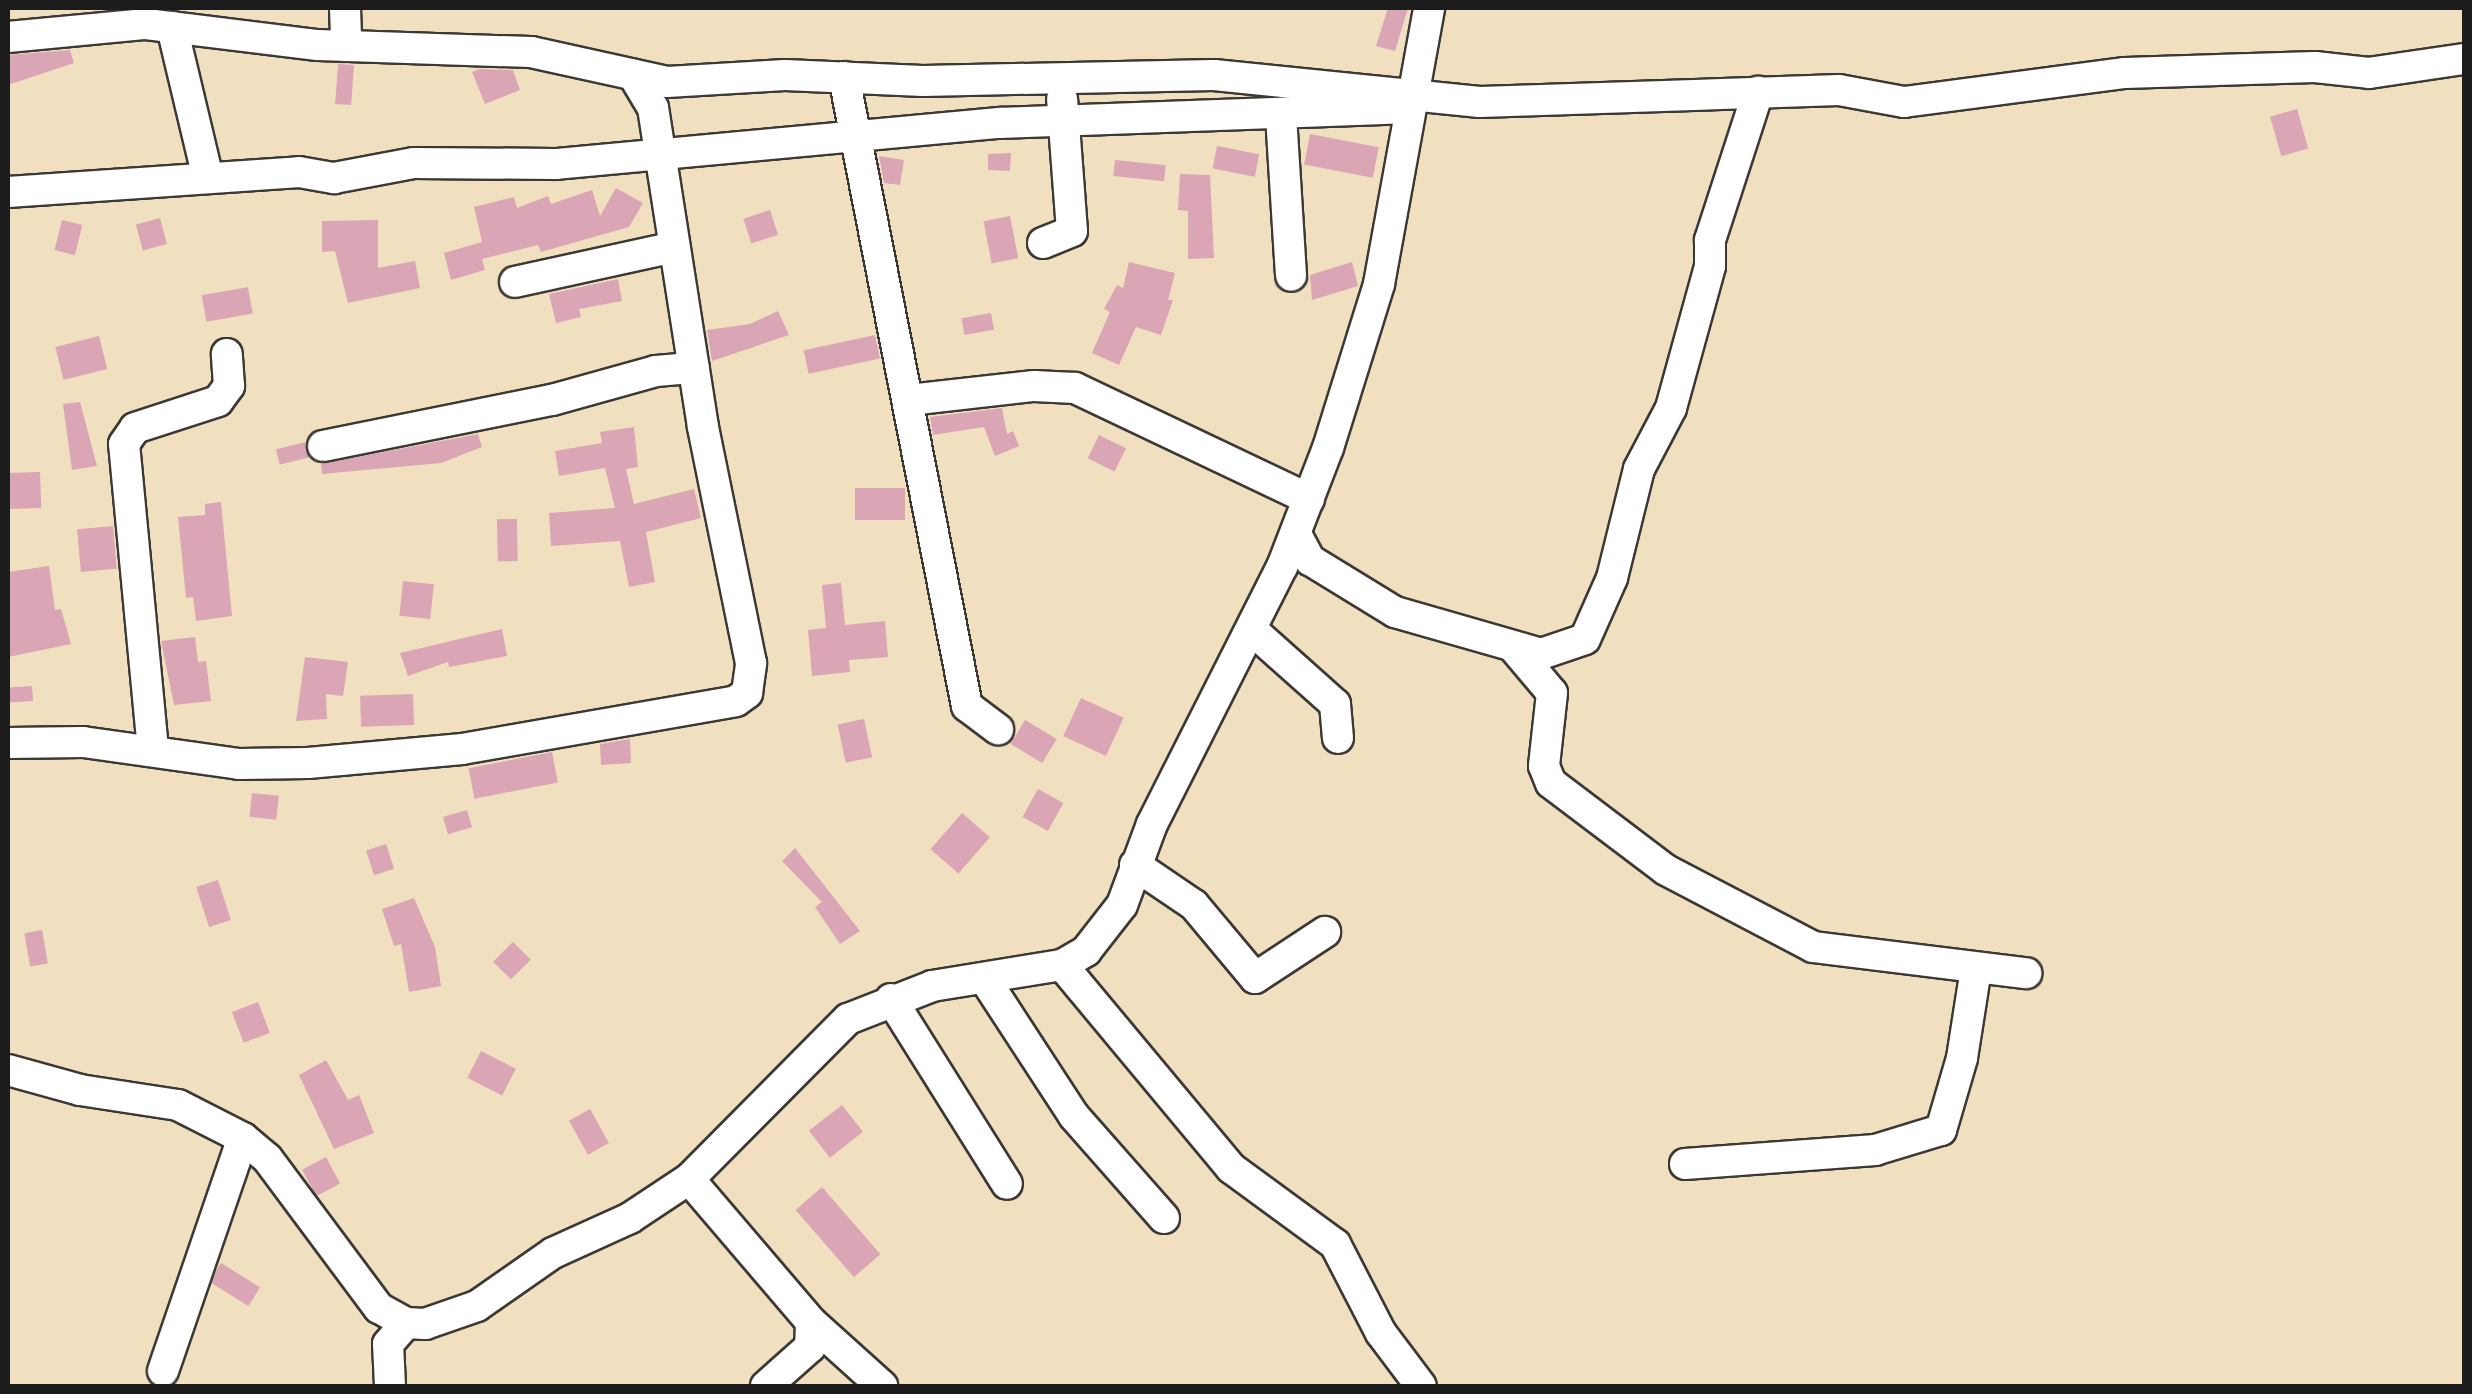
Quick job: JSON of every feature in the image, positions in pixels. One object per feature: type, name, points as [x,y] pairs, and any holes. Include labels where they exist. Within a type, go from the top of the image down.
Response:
[{"type":"street","points":[[344,8],[346,46]]},
{"type":"street","points":[[8,1070],[80,1090],[178,1105],[243,1138],[294,1193],[379,1308],[406,1323],[449,1321],[553,1253],[630,1218],[690,1179],[822,1040],[891,998],[1062,965],[1106,930],[1134,865],[1252,630],[1296,554],[1309,499],[1379,284],[1429,8]]},
{"type":"street","points":[[8,37],[116,24],[346,46],[531,52],[633,75],[660,95],[844,78],[1061,80],[1214,74],[1411,100],[1480,102],[1857,90],[1904,102],[2126,73],[2315,67],[2369,74],[2464,60]]},
{"type":"street","points":[[172,27],[208,178]]},
{"type":"street","points":[[844,78],[909,400],[934,561],[946,591],[967,706],[998,729]]},
{"type":"street","points":[[1042,242],[1072,232],[1061,80]]},
{"type":"street","points":[[1723,92],[1747,120]]},
{"type":"street","points":[[1296,554],[1395,612],[1515,649],[1566,650],[1585,640],[1597,621],[1639,470],[1671,408],[1747,120],[1758,92]]},
{"type":"street","points":[[8,744],[83,742],[239,764],[308,763],[462,749],[742,698],[752,681],[751,663],[674,247],[660,150],[660,95]]},
{"type":"street","points":[[8,192],[299,172],[334,178],[388,164],[530,165],[660,150],[1064,119],[1280,116],[1411,100]]},
{"type":"street","points":[[1280,116],[1290,276]]},
{"type":"street","points":[[515,282],[674,247]]},
{"type":"street","points":[[154,750],[124,444],[135,428],[218,401],[229,386],[227,354]]},
{"type":"street","points":[[323,446],[552,400],[656,370],[694,368]]},
{"type":"street","points":[[909,400],[1075,388],[1309,499]]},
{"type":"street","points":[[1252,630],[1334,704],[1338,738]]},
{"type":"street","points":[[1515,649],[1552,693],[1544,766],[1551,783],[1651,860],[1813,947],[2026,973]]},
{"type":"street","points":[[1134,865],[1194,905],[1255,978],[1325,932]]},
{"type":"street","points":[[1062,965],[1232,1168],[1335,1244],[1381,1332],[1421,1386]]},
{"type":"street","points":[[1686,1164],[1875,1150],[1941,1130],[1962,1058],[1976,969]]},
{"type":"street","points":[[986,981],[1074,1116],[1164,1218]]},
{"type":"street","points":[[891,998],[1007,1184]]},
{"type":"street","points":[[163,1371],[243,1138]]},
{"type":"street","points":[[690,1179],[811,1322],[882,1386]]},
{"type":"street","points":[[766,1386],[810,1347],[811,1322]]},
{"type":"street","points":[[390,1386],[388,1344],[406,1323]]},
{"type":"building","points":[[1388,8],[1408,8],[1395,51],[1376,46]]},
{"type":"building","points":[[70,50],[74,63],[8,85],[8,55]]},
{"type":"building","points":[[338,64],[354,65],[351,105],[335,104]]},
{"type":"building","points":[[513,70],[520,90],[485,104],[472,72]]},
{"type":"building","points":[[2297,109],[2308,148],[2281,156],[2270,117]]},
{"type":"building","points":[[1310,134],[1379,147],[1373,178],[1304,164]]},
{"type":"building","points":[[1217,146],[1259,154],[1255,177],[1213,169]]},
{"type":"building","points":[[1011,153],[1010,171],[988,170],[988,154]]},
{"type":"building","points":[[879,156],[904,160],[900,185],[884,183]]},
{"type":"building","points":[[1115,160],[1166,165],[1164,181],[1113,176]]},
{"type":"building","points":[[1180,174],[1210,175],[1214,258],[1188,259],[1188,211],[1178,210]]},
{"type":"building","points":[[616,188],[643,203],[629,227],[541,252],[538,245],[482,259],[485,270],[451,280],[444,253],[482,242],[474,207],[514,197],[517,208],[548,196],[551,204],[592,190],[600,216]]},
{"type":"building","points":[[770,210],[778,235],[751,243],[743,219]]},
{"type":"building","points":[[1010,216],[1018,258],[992,263],[983,221]]},
{"type":"building","points":[[160,218],[167,244],[143,251],[136,224]]},
{"type":"building","points":[[62,220],[82,225],[75,255],[55,250]]},
{"type":"building","points":[[378,220],[378,268],[415,261],[420,288],[348,303],[335,251],[322,252],[322,221]]},
{"type":"building","points":[[1129,262],[1175,273],[1168,300],[1173,300],[1161,335],[1136,327],[1119,365],[1092,353],[1110,312],[1104,309],[1117,285],[1123,288]]},
{"type":"building","points":[[1352,262],[1358,286],[1312,300],[1310,275]]},
{"type":"building","points":[[618,279],[622,301],[579,309],[581,317],[556,323],[549,294]]},
{"type":"building","points":[[248,287],[253,314],[206,322],[202,295]]},
{"type":"building","points":[[778,311],[789,335],[712,361],[707,330],[750,324]]},
{"type":"building","points":[[991,313],[994,330],[964,335],[961,318]]},
{"type":"building","points":[[875,335],[880,358],[809,374],[804,350]]},
{"type":"building","points":[[99,336],[107,369],[64,380],[55,347]]},
{"type":"building","points":[[80,402],[97,466],[72,470],[63,404]]},
{"type":"building","points":[[1002,408],[1007,434],[1013,431],[1019,446],[995,456],[984,427],[933,435],[930,417]]},
{"type":"building","points":[[634,427],[638,467],[626,469],[634,504],[694,489],[701,518],[646,532],[655,582],[629,587],[620,541],[551,546],[549,513],[615,508],[605,468],[559,476],[555,451],[602,443],[600,432]]},
{"type":"building","points":[[478,434],[482,447],[441,463],[322,474],[321,464]]},
{"type":"building","points":[[1099,435],[1126,448],[1115,472],[1088,458]]},
{"type":"building","points":[[305,442],[309,458],[280,465],[276,449]]},
{"type":"building","points":[[40,472],[41,508],[9,509],[8,473]]},
{"type":"building","points":[[855,488],[905,488],[905,520],[855,520]]},
{"type":"building","points":[[221,502],[232,616],[196,621],[193,597],[186,598],[178,517],[205,515],[205,504]]},
{"type":"building","points":[[497,519],[517,519],[518,561],[498,561]]},
{"type":"building","points":[[113,526],[117,569],[81,572],[77,529]]},
{"type":"building","points":[[49,566],[55,610],[61,609],[71,644],[8,657],[8,572]]},
{"type":"building","points":[[403,581],[434,584],[430,619],[399,616]]},
{"type":"building","points":[[841,583],[845,625],[885,621],[888,657],[849,660],[850,672],[812,676],[808,630],[826,628],[822,585]]},
{"type":"building","points":[[502,629],[507,656],[449,667],[448,662],[408,676],[400,653]]},
{"type":"building","points":[[195,637],[198,662],[206,661],[211,701],[174,705],[161,641]]},
{"type":"building","points":[[305,657],[348,662],[343,696],[326,694],[327,719],[296,721]]},
{"type":"building","points":[[32,686],[33,701],[10,703],[9,688]]},
{"type":"building","points":[[413,694],[414,725],[361,727],[360,696]]},
{"type":"building","points":[[1081,698],[1124,718],[1106,756],[1063,736]]},
{"type":"building","points":[[864,719],[872,757],[846,763],[838,725]]},
{"type":"building","points":[[1025,720],[1057,739],[1042,763],[1011,744]]},
{"type":"building","points":[[630,739],[631,763],[601,765],[600,744]]},
{"type":"building","points":[[552,752],[558,782],[474,799],[469,768]]},
{"type":"building","points":[[1038,789],[1063,803],[1048,831],[1022,817]]},
{"type":"building","points":[[252,793],[279,796],[276,820],[249,817]]},
{"type":"building","points":[[467,810],[472,827],[448,834],[443,817]]},
{"type":"building","points":[[962,813],[990,837],[958,874],[931,849]]},
{"type":"building","points":[[386,844],[394,869],[374,875],[366,850]]},
{"type":"building","points":[[795,848],[860,931],[840,944],[815,907],[822,902],[782,861]]},
{"type":"building","points":[[218,880],[231,920],[209,927],[196,887]]},
{"type":"building","points":[[414,898],[435,947],[441,986],[409,992],[401,944],[394,946],[382,909]]},
{"type":"building","points":[[42,930],[48,963],[30,967],[24,933]]},
{"type":"building","points":[[513,942],[531,960],[511,979],[493,962]]},
{"type":"building","points":[[258,1002],[270,1033],[244,1043],[232,1012]]},
{"type":"building","points":[[481,1051],[516,1069],[502,1095],[467,1078]]},
{"type":"building","points":[[326,1060],[348,1100],[359,1095],[374,1133],[334,1149],[299,1075]]},
{"type":"building","points":[[842,1105],[863,1132],[830,1158],[809,1131]]},
{"type":"building","points":[[590,1109],[609,1143],[588,1155],[569,1121]]},
{"type":"building","points":[[326,1157],[340,1183],[316,1196],[302,1170]]},
{"type":"building","points":[[822,1187],[880,1254],[854,1277],[796,1210]]},
{"type":"building","points":[[221,1263],[260,1287],[248,1306],[209,1282]]}]
